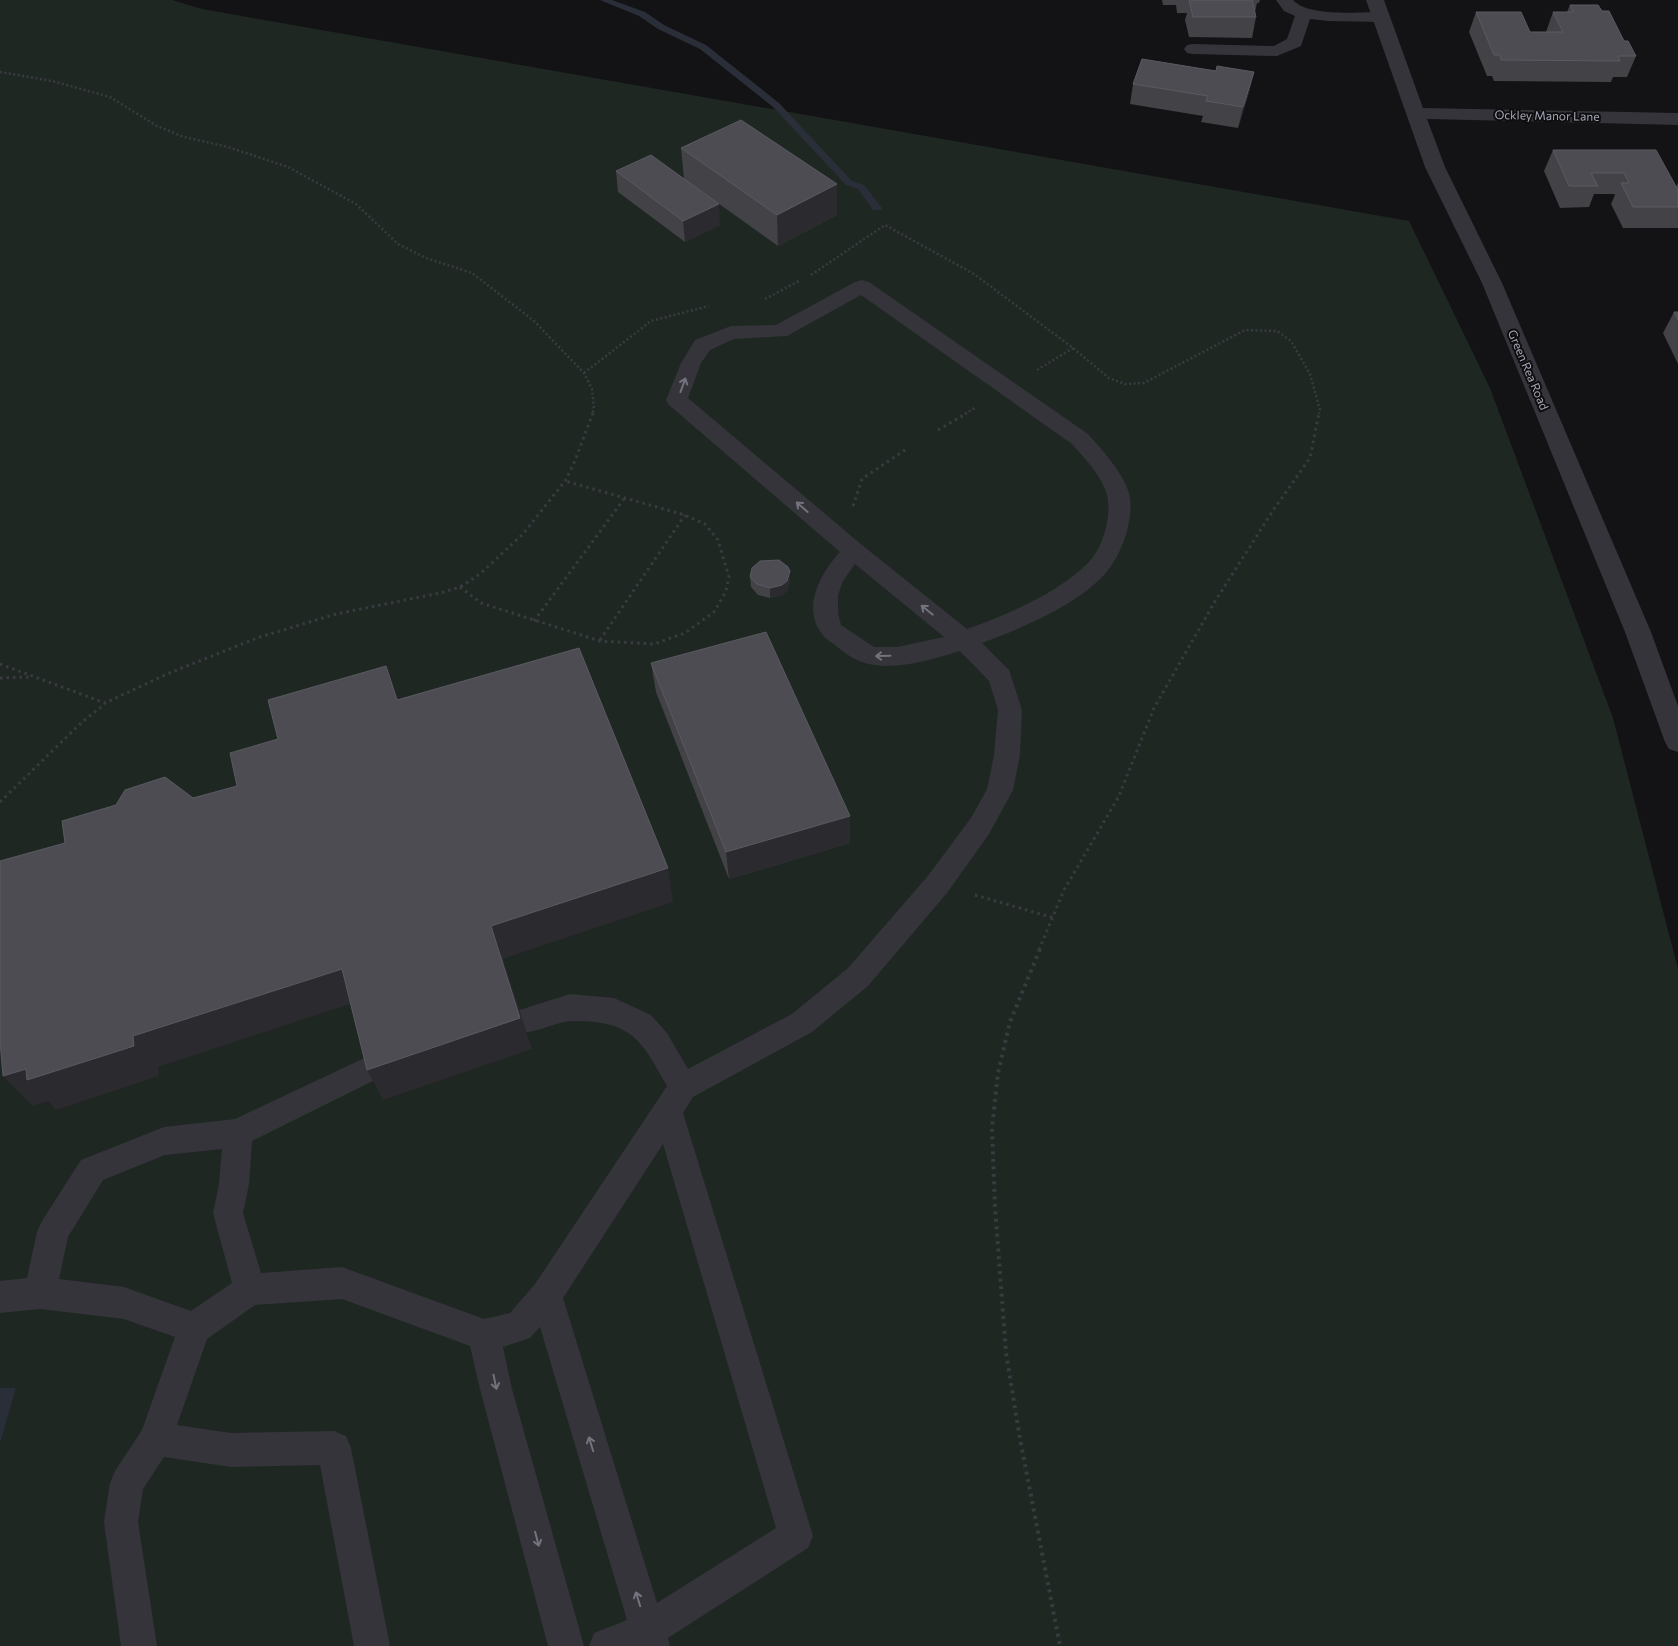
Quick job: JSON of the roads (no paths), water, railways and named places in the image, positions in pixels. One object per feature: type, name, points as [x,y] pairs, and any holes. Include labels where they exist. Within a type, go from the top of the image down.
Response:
[{"type":"street","name":"Green Rea Road","points":[[1379,8],[1435,167],[1492,283],[1630,614],[1678,742]]},
{"type":"street","name":"Ockley Manor Lane","points":[[1415,113],[1678,119]]},
{"type":"lane","points":[[1284,0],[1294,11],[1312,15],[1379,8]]},
{"type":"lane","points":[[1193,49],[1277,51],[1295,42],[1304,13]]},
{"type":"lane","points":[[139,1646],[121,1522],[127,1483],[156,1439],[194,1328],[250,1290],[342,1283],[484,1334],[519,1327],[546,1295],[675,1098],[802,1024],[858,976],[937,885],[980,826],[1000,790],[1006,755],[1010,710],[1000,677],[965,641],[854,551],[678,400],[691,363],[702,346],[731,333],[780,331],[862,286],[1080,439],[1105,470],[1118,495],[1118,519],[1111,547],[1096,569],[1054,600],[965,641],[910,655],[874,656],[857,649],[829,627],[823,600],[835,572],[854,551]]},
{"type":"lane","points":[[523,1021],[570,1007],[614,1011],[641,1024],[657,1042],[675,1098],[796,1536],[650,1638],[607,1646]]},
{"type":"lane","points":[[40,1293],[52,1232],[92,1170],[164,1141],[238,1133],[375,1066]]},
{"type":"lane","points":[[238,1133],[234,1184],[228,1213],[250,1290]]},
{"type":"lane","points":[[0,1297],[40,1293],[124,1303],[194,1328]]},
{"type":"lane","points":[[546,1295],[650,1638]]},
{"type":"lane","points":[[484,1334],[496,1389],[566,1646]]},
{"type":"lane","points":[[156,1439],[231,1450],[334,1448],[372,1646]]},
{"type":"waterway","points":[[604,0],[642,14],[661,27],[703,47],[776,105],[849,183],[861,187],[877,208]]}]
